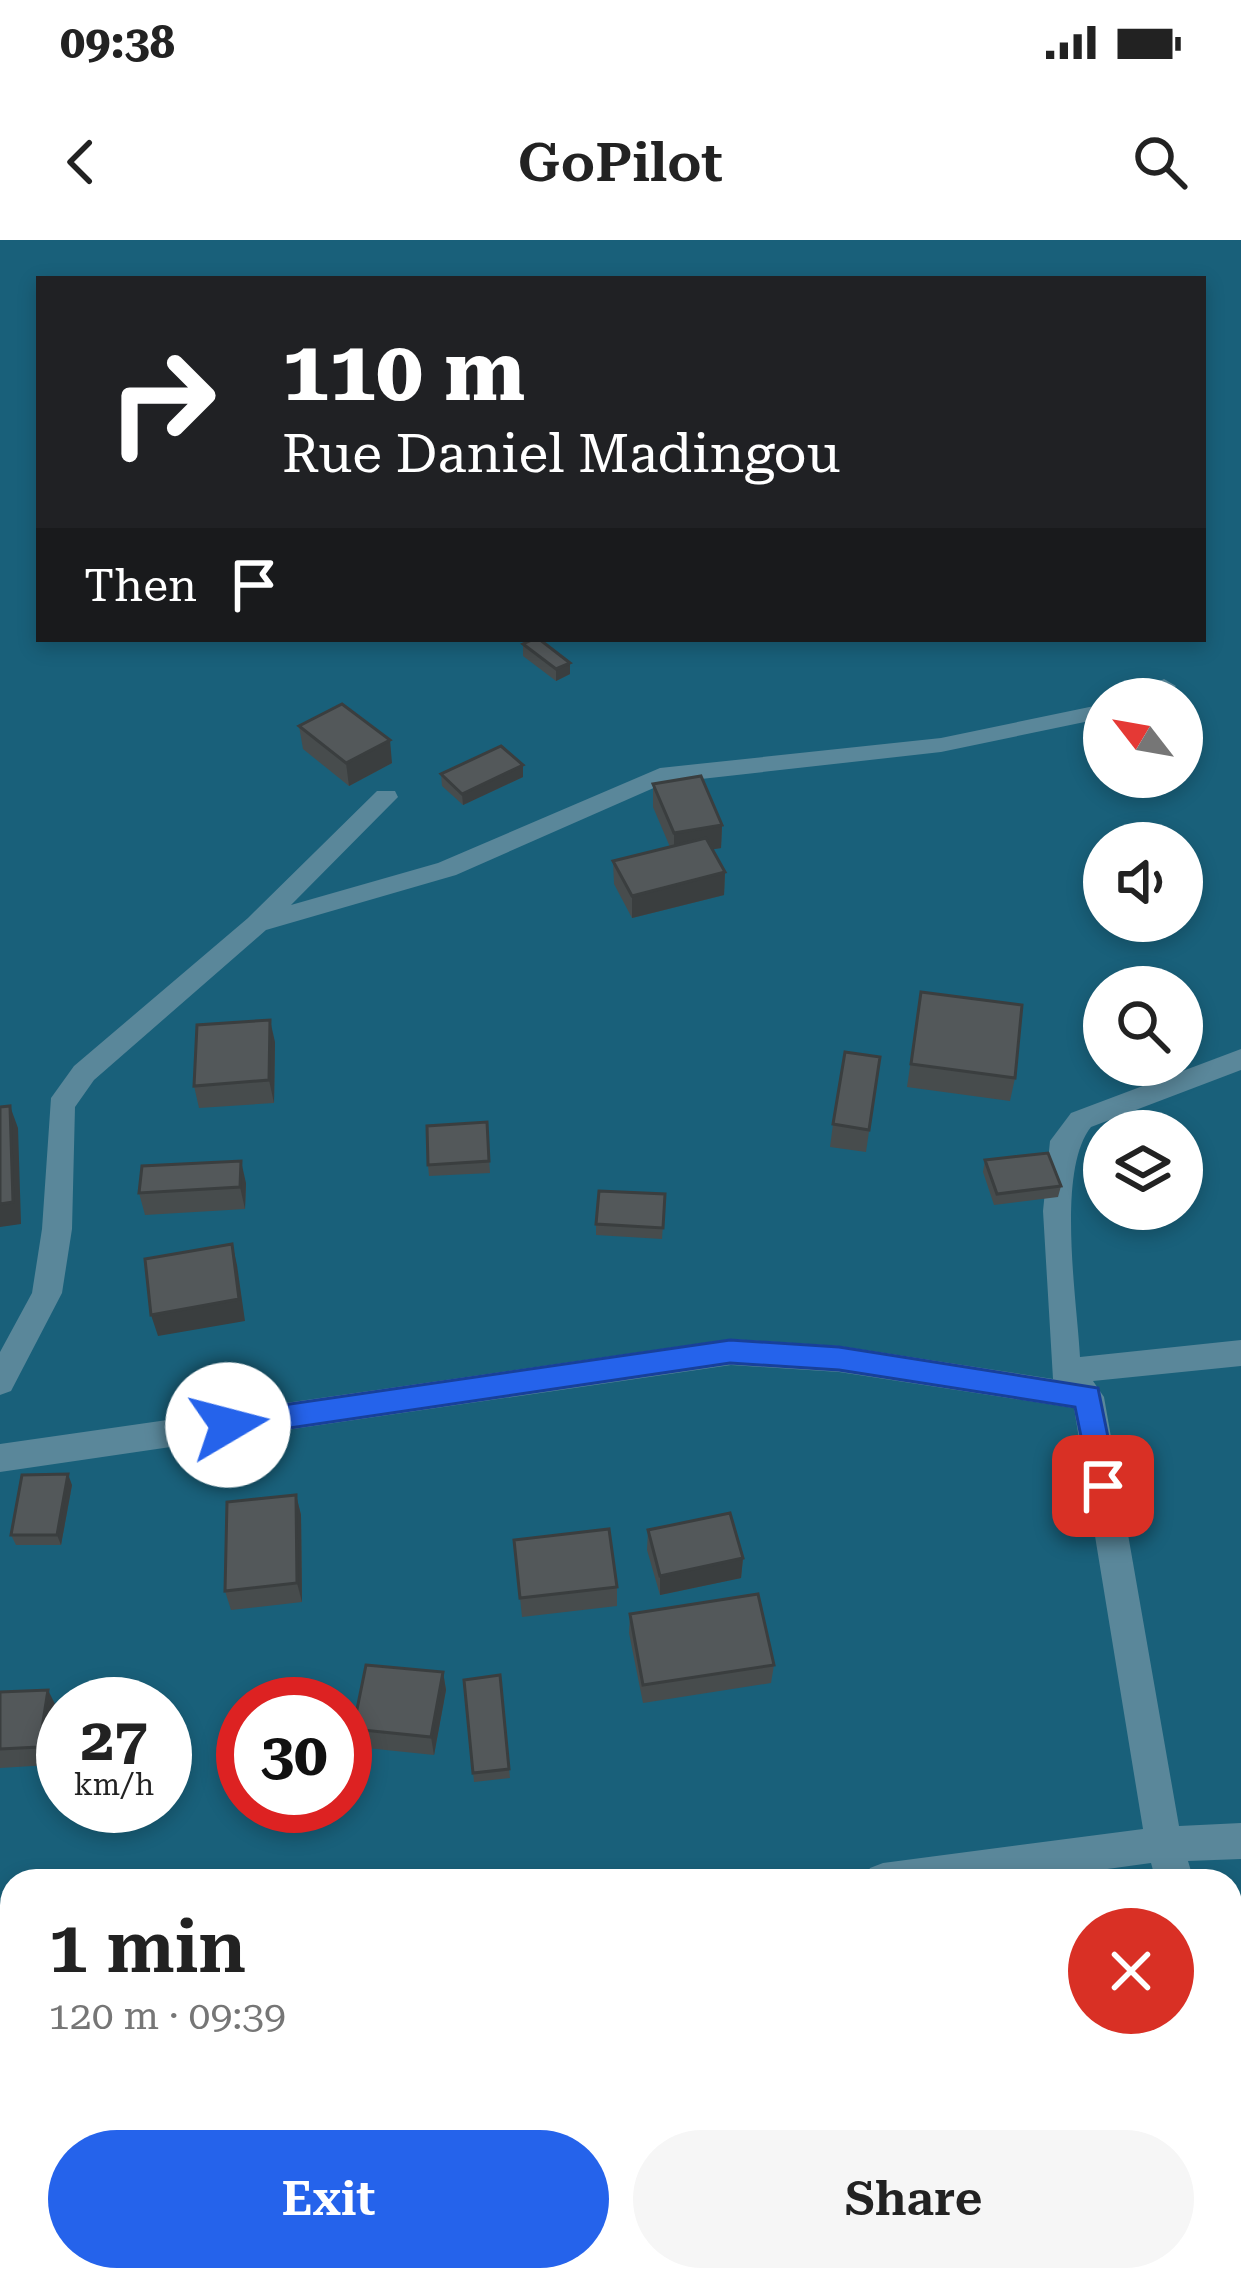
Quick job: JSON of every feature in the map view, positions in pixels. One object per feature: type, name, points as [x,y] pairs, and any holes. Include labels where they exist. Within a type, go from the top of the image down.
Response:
[{"type":"street","points":[[257,924],[447,869],[661,776],[941,745],[1083,715]]},
{"type":"street","points":[[0,1382],[47,1293],[58,1229],[61,1105],[85,1073],[257,924],[386,797]]},
{"type":"street","points":[[1171,1869],[1076,1384],[1058,1211],[1064,1141],[1081,1120],[1241,1059]]},
{"type":"street","points":[[0,1458],[730,1352],[1076,1384],[1241,1353]]},
{"type":"street","points":[[974,1869],[1164,1844],[1241,1841]]},
{"type":"shaded area","points":[[0,240],[1241,240],[1241,1869],[0,1869]]},
{"type":"building","points":[[543,642],[570,663],[556,669],[523,644]]},
{"type":"building","points":[[342,704],[390,740],[346,763],[299,726]]},
{"type":"building","points":[[501,746],[523,765],[462,794],[441,774]]},
{"type":"building","points":[[701,776],[722,825],[674,833],[653,784]]},
{"type":"building","points":[[706,838],[725,872],[632,896],[613,861]]},
{"type":"building","points":[[921,992],[1022,1005],[1015,1078],[911,1064]]},
{"type":"building","points":[[270,1020],[269,1080],[194,1086],[197,1025]]},
{"type":"building","points":[[845,1052],[880,1057],[869,1130],[833,1124]]},
{"type":"building","points":[[10,1106],[13,1202],[0,1204],[0,1107]]},
{"type":"building","points":[[487,1122],[489,1161],[428,1165],[427,1126]]},
{"type":"building","points":[[1048,1153],[1061,1186],[997,1194],[985,1160]]},
{"type":"building","points":[[241,1161],[240,1187],[139,1193],[142,1166]]},
{"type":"building","points":[[599,1191],[665,1194],[663,1228],[596,1224]]},
{"type":"building","points":[[232,1244],[239,1299],[151,1315],[145,1259]]},
{"type":"building","points":[[68,1474],[57,1535],[11,1535],[22,1475]]},
{"type":"building","points":[[296,1495],[297,1583],[225,1591],[227,1502]]},
{"type":"building","points":[[730,1513],[743,1558],[660,1576],[648,1530]]},
{"type":"building","points":[[609,1529],[617,1587],[520,1598],[514,1540]]},
{"type":"building","points":[[758,1594],[774,1665],[643,1685],[630,1614]]},
{"type":"building","points":[[366,1665],[443,1672],[431,1737],[372,1731],[372,1677],[364,1677]]},
{"type":"building","points":[[500,1675],[509,1769],[473,1773],[464,1680]]},
{"type":"building","points":[[36,1690],[36,1747],[0,1749],[0,1692]]},
{"type":"route","points":[[228,1425],[730,1352],[839,1359],[1088,1397],[1103,1486]]}]
